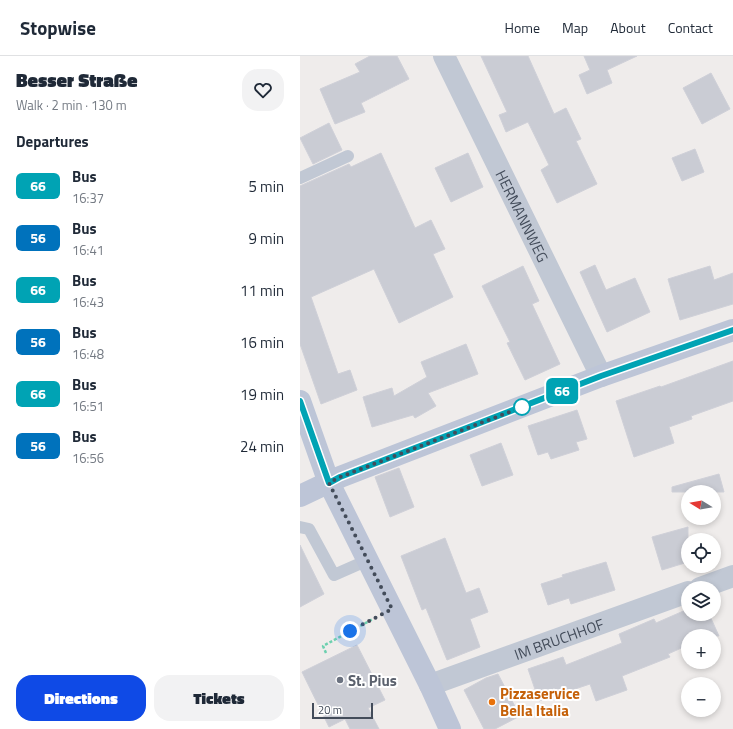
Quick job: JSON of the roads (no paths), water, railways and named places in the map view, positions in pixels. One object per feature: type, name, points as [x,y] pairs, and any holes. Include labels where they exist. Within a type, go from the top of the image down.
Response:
[{"type":"main road","points":[[300,496],[340,477],[601,376],[733,330]]},
{"type":"main road","points":[[300,401],[329,483],[430,685],[450,729]]},
{"type":"street","name":"HERMANNWEG","points":[[444,56],[601,376]]},
{"type":"street","points":[[719,581],[733,576]]},
{"type":"street","name":"IM BRUCHHOF","points":[[430,685],[681,595]]},
{"type":"lane","points":[[300,178],[348,156]]},
{"type":"lane","points":[[300,527],[309,529],[334,575],[368,560]]},
{"type":"place","name":"St. Pius","points":[[340,680]]},
{"type":"place","name":"Pizzaservice Bella Italia","points":[[492,702]]}]
